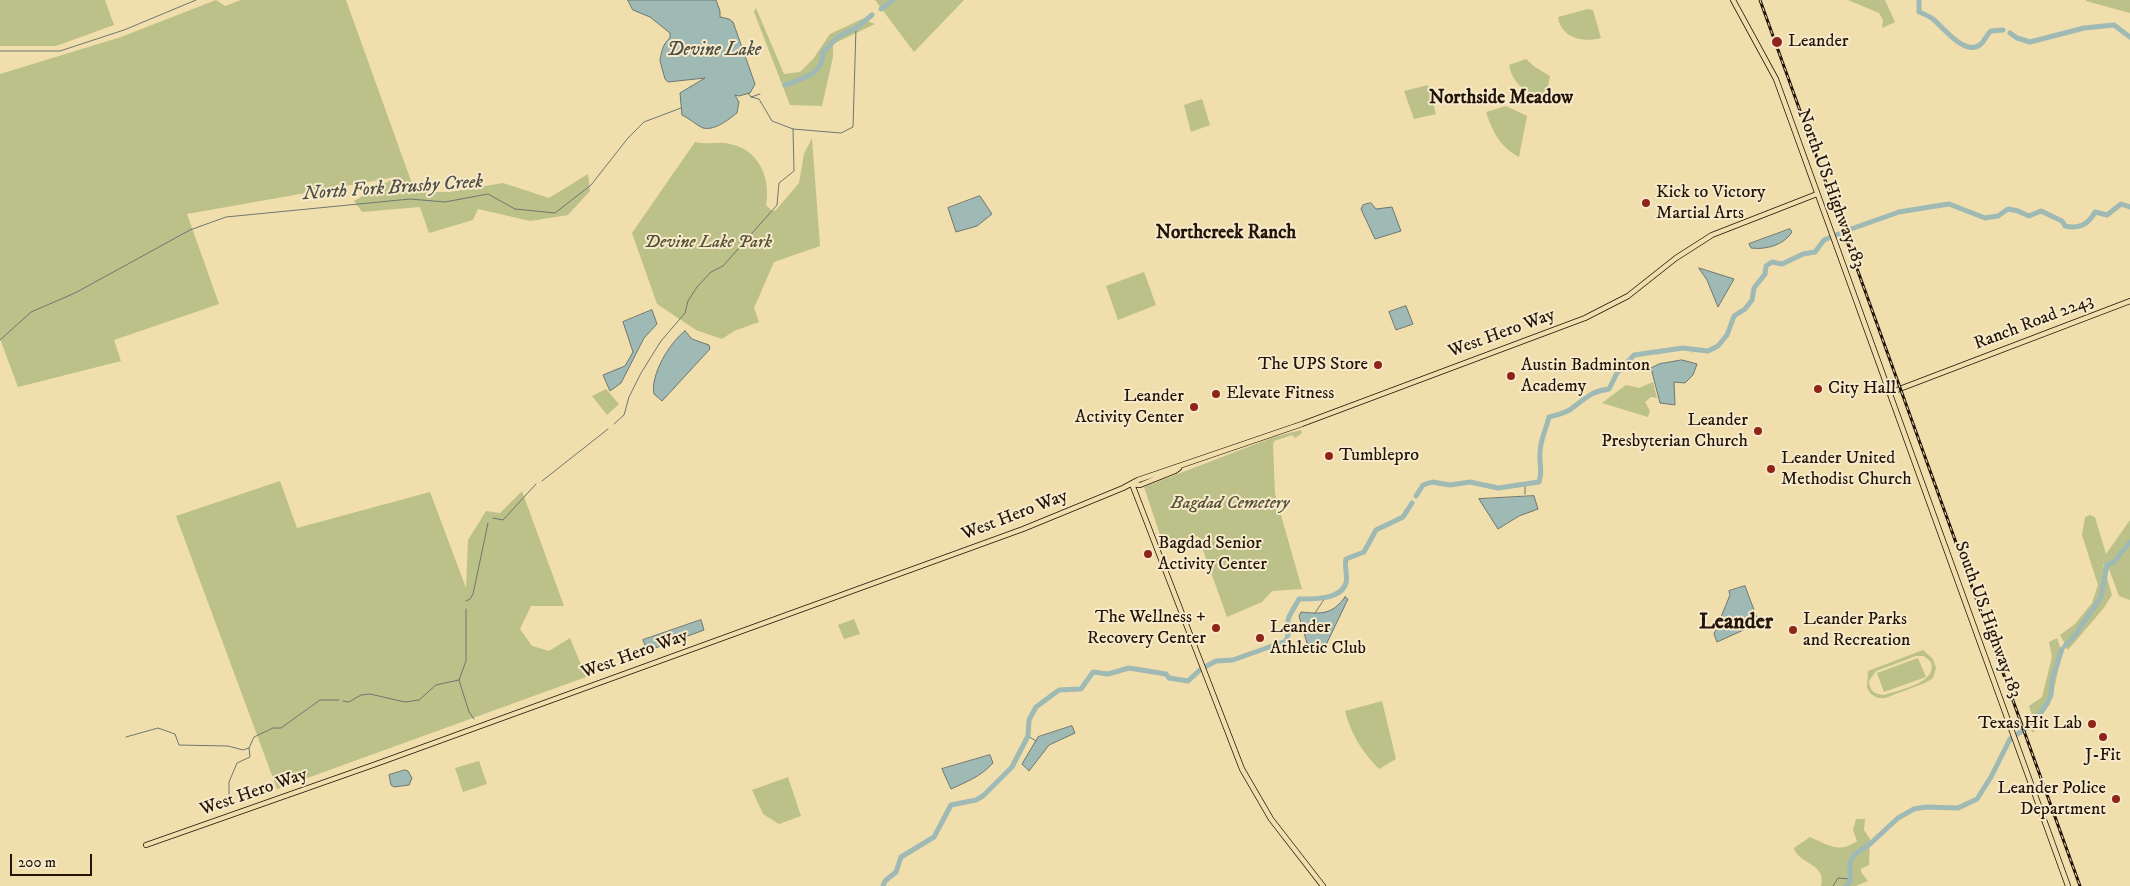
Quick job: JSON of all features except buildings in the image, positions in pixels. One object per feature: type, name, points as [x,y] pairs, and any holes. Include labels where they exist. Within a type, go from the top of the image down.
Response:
[{"type":"main road","name":"North US Highway 183","points":[[1733,0],[1774,74],[1889,393]]},
{"type":"main road","name":"West Hero Way","points":[[146,845],[376,764],[1023,529],[1166,469],[1180,467],[1600,311],[1628,296],[1676,258],[1712,235],[1817,194]]},
{"type":"main road","name":"Ranch Road 2243","points":[[1889,393],[2130,302]]},
{"type":"main road","name":"South US Highway 183","points":[[1889,393],[2068,886]]},
{"type":"main road","points":[[1132,484],[1199,662],[1242,769],[1262,806],[1323,886]]},
{"type":"green space","points":[[0,0],[105,0],[114,25],[56,46],[0,46]]},
{"type":"green space","points":[[216,0],[225,6],[241,0],[346,0],[415,192],[450,192],[503,183],[549,198],[588,174],[590,191],[568,215],[530,221],[478,209],[473,220],[429,233],[420,207],[362,212],[354,201],[396,177],[187,214],[219,304],[114,340],[121,361],[18,387],[0,339],[0,74],[121,37]]},
{"type":"green space","points":[[875,0],[964,0],[914,52]]},
{"type":"green space","points":[[1848,0],[1885,0],[1895,22],[1882,28],[1883,20],[1879,13]]},
{"type":"green space","points":[[2130,0],[2130,13],[2086,1]]},
{"type":"green space","points":[[756,8],[784,74],[800,72],[813,59],[830,34],[862,19],[875,24],[833,44],[833,57],[822,106],[790,105],[754,12]]},
{"type":"green space","points":[[1588,9],[1593,10],[1601,38],[1580,39],[1563,30],[1558,17]]},
{"type":"green space","points":[[1526,59],[1550,76],[1546,98],[1522,88],[1514,78],[1509,65]]},
{"type":"green space","points":[[1428,85],[1436,114],[1414,119],[1404,91]]},
{"type":"green space","points":[[1202,99],[1210,125],[1191,132],[1184,105]]},
{"type":"green space","points":[[1506,106],[1527,116],[1519,157],[1506,148],[1498,138],[1486,112]]},
{"type":"green space","name":"Devine Lake Park","points":[[812,138],[820,246],[774,262],[754,308],[759,322],[734,331],[722,339],[696,330],[657,304],[632,233],[695,142],[734,145],[751,154],[762,168],[767,186],[766,205],[772,211],[776,210],[799,183],[804,154]]},
{"type":"green space","points":[[1144,272],[1156,305],[1118,320],[1106,286]]},
{"type":"green space","points":[[1653,382],[1657,398],[1651,397],[1645,402],[1650,411],[1648,417],[1602,403],[1626,385],[1639,388]]},
{"type":"green space","points":[[606,389],[619,404],[607,415],[592,396]]},
{"type":"green space","name":"Bagdad Cemetery","points":[[1301,430],[1302,433],[1295,438],[1292,435],[1274,441],[1273,446],[1275,494],[1302,589],[1272,591],[1262,602],[1227,617],[1198,536],[1164,547],[1144,487],[1274,437]]},
{"type":"green space","points":[[280,481],[297,528],[430,492],[466,588],[468,540],[486,511],[500,513],[522,491],[564,606],[531,606],[520,629],[532,646],[549,651],[570,638],[586,677],[277,789],[176,516]]},
{"type":"green space","points":[[2090,515],[2095,517],[2106,554],[2130,520],[2130,600],[2119,596],[2109,569],[2103,564],[2112,595],[2103,609],[2068,650],[2060,635],[2075,624],[2092,603],[2098,585],[2082,535],[2085,517]]},
{"type":"green space","points":[[854,619],[860,634],[844,639],[838,625]]},
{"type":"green space","points":[[2057,638],[2062,653],[2052,698],[2033,733],[2027,725],[2032,715],[2029,706],[2042,697],[2052,657],[2049,642]]},
{"type":"green space","points":[[1923,650],[1933,659],[1936,668],[1933,678],[1925,683],[1885,698],[1878,698],[1871,694],[1867,688],[1868,671]],"holes":[[[1916,656],[1924,656],[1931,662],[1932,669],[1923,680],[1907,688],[1884,695],[1875,693],[1871,689],[1869,681],[1876,671]]]},
{"type":"green space","points":[[1918,658],[1926,677],[1884,692],[1877,673]]},
{"type":"green space","points":[[1382,701],[1396,759],[1379,769],[1358,742],[1350,727],[1345,711]]},
{"type":"green space","points":[[479,761],[487,784],[463,792],[455,768]]},
{"type":"green space","points":[[788,777],[801,816],[779,824],[763,814],[752,790]]},
{"type":"green space","points":[[1856,819],[1865,819],[1864,830],[1870,839],[1869,865],[1861,869],[1861,872],[1868,881],[1856,886],[1821,886],[1822,878],[1820,873],[1801,857],[1794,848],[1810,837],[1839,848],[1850,845],[1857,841],[1853,830]]},
{"type":"water","name":"Devine Lake","points":[[628,0],[716,0],[720,17],[733,22],[755,84],[750,93],[739,96],[735,95],[739,102],[737,113],[722,124],[712,128],[700,127],[682,115],[680,93],[705,78],[668,82],[665,79],[660,61],[664,45],[670,38],[670,33],[650,17],[633,10]]},
{"type":"water","points":[[980,196],[992,214],[977,226],[956,232],[948,208]]},
{"type":"water","points":[[1371,203],[1376,209],[1392,207],[1401,231],[1375,239],[1361,209],[1363,205]]},
{"type":"water","points":[[1790,229],[1792,232],[1789,237],[1774,246],[1751,248],[1749,244]]},
{"type":"water","points":[[1699,268],[1734,279],[1718,307],[1707,280]]},
{"type":"water","points":[[1406,306],[1413,324],[1396,330],[1389,312]]},
{"type":"water","points":[[652,310],[657,324],[644,338],[621,383],[610,391],[603,375],[625,366],[633,352],[623,322]]},
{"type":"water","points":[[685,331],[692,339],[709,345],[710,349],[662,401],[654,394],[655,378],[662,360],[673,343]]},
{"type":"water","points":[[1682,360],[1697,364],[1693,375],[1685,383],[1674,382],[1675,405],[1660,403],[1651,368],[1659,364]]},
{"type":"water","points":[[1534,496],[1538,509],[1519,516],[1498,529],[1479,499]]},
{"type":"water","points":[[1745,586],[1759,623],[1717,642],[1714,634],[1730,595],[1729,591]]},
{"type":"water","points":[[1345,597],[1348,599],[1324,649],[1318,650],[1307,643],[1299,616],[1301,612],[1326,612],[1335,607]]},
{"type":"water","points":[[701,620],[704,630],[647,651],[643,640]]},
{"type":"water","points":[[1072,726],[1075,733],[1049,745],[1029,771],[1022,764],[1038,737]]},
{"type":"water","points":[[990,755],[993,763],[988,768],[974,778],[951,789],[942,769]]},
{"type":"water","points":[[405,770],[408,771],[412,778],[409,785],[394,787],[391,785],[389,775]]},
{"type":"waterway","points":[[0,51],[60,51],[124,30],[196,0]]},
{"type":"waterway","name":"North Fork Brushy Creek","points":[[881,9],[893,0]]},
{"type":"waterway","name":"North Fork Brushy Creek","points":[[1919,0],[1919,12],[1931,18],[1963,45],[1976,47],[1982,43],[1991,31],[2003,30]]},
{"type":"waterway","name":"North Fork Brushy Creek","points":[[785,85],[805,78],[816,71],[820,66],[823,52],[839,36],[856,28],[872,15]]},
{"type":"waterway","name":"North Fork Brushy Creek","points":[[2010,33],[2017,38],[2030,42],[2084,28],[2114,25],[2130,37]]},
{"type":"waterway","points":[[751,97],[759,99],[772,121],[793,129],[841,133],[853,127],[856,28]]},
{"type":"waterway","name":"North Fork Brushy Creek","points":[[748,93],[751,97],[760,94]]},
{"type":"waterway","name":"North Fork Brushy Creek","points":[[0,340],[31,312],[75,293],[190,230],[226,217],[410,199],[445,202],[488,194],[515,209],[555,213],[591,185],[628,138],[644,122],[681,108]]},
{"type":"waterway","points":[[614,424],[624,415],[629,397],[641,373],[661,341],[685,313],[688,301],[697,287],[711,272],[723,266],[777,205],[779,183],[794,171],[793,129]]},
{"type":"waterway","points":[[1416,496],[1423,485],[1432,482],[1450,485],[1470,482],[1498,488],[1539,482],[1541,474],[1540,448],[1549,417],[1561,414],[1593,394],[1609,389],[1617,373],[1634,355],[1683,348],[1708,351],[1718,346],[1727,335],[1734,316],[1745,309],[1752,300],[1754,288],[1765,274],[1766,266],[1772,262],[1782,264],[1803,254],[1815,252],[1824,240],[1851,229],[1899,212],[1949,204],[1985,218],[1998,216],[2008,209],[2029,216],[2041,211],[2062,221],[2065,226],[2075,227],[2086,223],[2095,212],[2107,215],[2121,204],[2130,207]]},
{"type":"waterway","points":[[542,481],[608,429]]},
{"type":"waterway","points":[[1525,483],[1525,494]]},
{"type":"waterway","points":[[493,518],[503,520],[536,484]]},
{"type":"waterway","points":[[883,886],[885,881],[896,872],[901,857],[934,837],[951,805],[976,800],[983,796],[1012,767],[1028,736],[1029,720],[1036,707],[1059,690],[1081,689],[1093,672],[1108,674],[1129,668],[1166,674],[1169,678],[1188,681],[1201,669],[1216,661],[1233,660],[1286,641],[1289,632],[1288,619],[1299,599],[1332,596],[1343,589],[1347,577],[1346,559],[1364,552],[1376,530],[1403,517],[1412,503]]},
{"type":"waterway","points":[[466,601],[473,594],[488,523]]},
{"type":"waterway","points":[[2065,646],[2076,634],[2101,597],[2107,565],[2114,562],[2130,542]]},
{"type":"waterway","points":[[1315,613],[1325,598]]},
{"type":"waterway","points":[[343,701],[349,702],[361,695],[370,694],[405,702],[419,700],[436,685],[459,680],[466,661],[466,609]]},
{"type":"waterway","points":[[1846,886],[1850,881],[1850,862],[1855,854],[1870,844],[1898,818],[1914,809],[1926,807],[1958,808],[1977,799],[1991,777],[2010,739],[2031,725],[2047,704],[2062,649]]},
{"type":"waterway","points":[[459,680],[469,712],[474,719]]},
{"type":"waterway","points":[[229,807],[229,782],[237,763],[250,757],[249,748],[254,737],[273,728],[281,728],[320,700],[339,700]]},
{"type":"waterway","points":[[126,737],[158,728],[175,734],[179,745],[228,746],[243,750],[249,748]]},
{"type":"waterway","points":[[1028,736],[1036,741]]},
{"type":"waterway","points":[[1833,886],[1838,878],[1850,879]]},
{"type":"railway","points":[[1760,0],[2080,886]]},
{"type":"place","name":"Leander","points":[[1777,42]]},
{"type":"place","name":"Kick to Victory Martial Arts","points":[[1646,203]]},
{"type":"place","name":"The UPS Store","points":[[1378,365]]},
{"type":"place","name":"Austin Badminton Academy","points":[[1511,376]]},
{"type":"place","name":"City Hall","points":[[1818,389]]},
{"type":"place","name":"Elevate Fitness","points":[[1216,394]]},
{"type":"place","name":"Leander Activity Center","points":[[1194,407]]},
{"type":"place","name":"Leander Presbyterian Church","points":[[1758,431]]},
{"type":"place","name":"Tumblepro","points":[[1329,456]]},
{"type":"place","name":"Leander United Methodist Church","points":[[1771,469]]},
{"type":"place","name":"Bagdad Senior Activity Center","points":[[1148,554]]},
{"type":"place","name":"The Wellness + Recovery Center","points":[[1216,628]]},
{"type":"place","name":"Leander Parks and Recreation","points":[[1793,630]]},
{"type":"place","name":"Leander Athletic Club","points":[[1260,638]]},
{"type":"place","name":"Texas Hit Lab","points":[[2092,724]]},
{"type":"place","name":"J-Fit","points":[[2103,737]]},
{"type":"place","name":"Leander Police Department","points":[[2116,799]]},
{"type":"district","name":"Northside Meadow","points":[[1501,99]]},
{"type":"district","name":"Northcreek Ranch","points":[[1226,234]]},
{"type":"district","name":"Leander","points":[[1736,623]]}]
